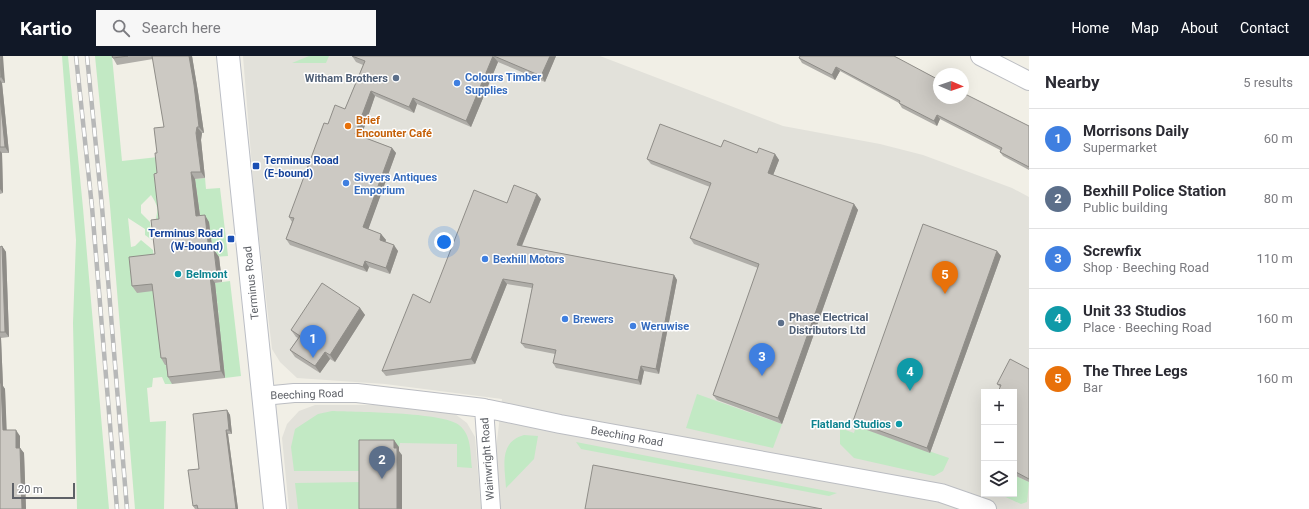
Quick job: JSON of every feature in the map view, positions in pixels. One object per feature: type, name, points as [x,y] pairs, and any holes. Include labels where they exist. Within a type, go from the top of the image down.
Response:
[{"type":"main road","name":"Terminus Road","points":[[228,56],[275,509]]},
{"type":"street","points":[[980,56],[1029,81]]},
{"type":"street","name":"Beeching Road","points":[[263,396],[294,393],[357,393],[484,408],[560,424],[941,493],[987,509]]},
{"type":"street","name":"Wainwright Road","points":[[484,408],[491,509]]},
{"type":"shaded area","points":[[243,56],[600,56],[783,126],[880,144],[923,155],[1012,188],[1029,197],[1029,509],[500,509],[495,457],[502,399],[385,384],[297,378],[280,362],[272,349],[255,204]]},
{"type":"shaded area","points":[[315,405],[382,405],[455,414],[467,423],[475,437],[481,509],[289,509],[282,438],[287,424],[299,411]]},
{"type":"green space","points":[[62,56],[68,56],[83,208],[109,509],[77,509],[73,323],[76,240]]},
{"type":"green space","points":[[95,56],[112,56],[122,161],[158,157],[163,226],[156,227],[157,208],[151,195],[141,205],[141,213],[150,222],[152,240],[145,235],[145,229],[128,218],[131,247],[135,246],[141,240],[153,250],[157,290],[172,384],[165,384],[162,377],[153,378],[152,387],[147,388],[150,422],[166,421],[164,509],[135,509],[110,206]]},
{"type":"green space","points":[[309,56],[329,56],[326,63],[292,63]]},
{"type":"green space","points":[[205,178],[206,189],[220,188],[228,256],[213,257],[201,223],[195,179]]},
{"type":"green space","points":[[230,281],[241,376],[225,378],[221,343],[197,321],[219,318],[215,283]]},
{"type":"green space","points":[[697,394],[782,424],[773,448],[686,428]]},
{"type":"green space","points":[[332,411],[418,415],[436,417],[450,421],[459,425],[466,434],[470,445],[472,468],[457,467],[457,444],[400,443],[399,447],[364,471],[294,471],[291,447],[295,429],[318,414]]},
{"type":"green space","points":[[856,426],[949,458],[943,471],[934,476],[854,458],[840,444],[840,428],[854,433]]},
{"type":"green space","points":[[524,435],[538,436],[534,459],[506,488],[504,464],[507,450],[510,443],[516,438]]},
{"type":"green space","points":[[576,442],[837,493],[829,496],[581,449]]},
{"type":"green space","points":[[1017,476],[1029,482],[1027,502],[1021,504],[1006,497],[1017,497]]},
{"type":"green space","points":[[364,482],[364,509],[298,509],[295,483]]},
{"type":"building","points":[[112,56],[128,56],[113,58]]},
{"type":"building","name":"Belmont","points":[[152,56],[189,56],[199,127],[197,127],[196,133],[201,172],[191,172],[196,216],[205,215],[209,251],[214,250],[217,275],[210,276],[221,371],[168,377],[166,358],[161,358],[152,284],[132,286],[129,257],[155,254],[151,220],[159,219],[154,174],[157,173],[155,153],[157,153],[154,128],[164,127]]},
{"type":"building","points":[[352,56],[493,56],[466,121],[413,98],[409,107],[371,91],[355,134],[392,148],[363,227],[381,234],[380,240],[394,245],[386,268],[365,261],[363,267],[286,239],[294,218],[289,217],[324,123],[328,124],[335,105],[345,109],[365,61]]},
{"type":"building","points":[[494,56],[550,56],[541,76]]},
{"type":"building","points":[[800,56],[894,56],[933,77],[933,104],[969,104],[969,96],[1029,126],[1029,167],[1000,152],[1002,148],[937,115],[934,121],[836,67],[832,75],[799,58]]},
{"type":"building","points":[[0,96],[5,147],[0,147]]},
{"type":"building","points":[[660,124],[721,147],[724,140],[757,153],[759,148],[775,154],[768,173],[854,204],[778,418],[713,395],[759,264],[690,238],[711,183],[647,159]]},
{"type":"building","points":[[514,185],[537,194],[517,245],[674,275],[656,369],[641,366],[638,380],[553,363],[556,350],[521,343],[533,284],[503,279],[471,359],[382,371],[413,294],[430,303],[474,190],[507,203]]},
{"type":"building","points":[[923,224],[997,251],[927,448],[853,421]]},
{"type":"building","points":[[2,246],[5,332],[0,332],[0,247]]},
{"type":"building","points":[[322,283],[360,308],[330,355],[325,352],[315,366],[290,350],[300,336],[291,330]]},
{"type":"building","points":[[1010,359],[1029,369],[1029,479],[1017,473],[1017,389],[999,389],[1001,385],[997,384]]},
{"type":"building","points":[[0,383],[3,430],[16,430],[16,448],[20,448],[22,509],[0,509]]},
{"type":"building","points":[[227,410],[229,430],[226,430],[236,509],[198,509],[197,505],[193,506],[188,470],[199,469],[193,414]]},
{"type":"building","points":[[359,440],[394,440],[394,448],[397,448],[397,509],[359,509]]},
{"type":"building","points":[[593,465],[822,509],[585,509]]},
{"type":"railway","points":[[76,56],[92,207],[117,509]]},
{"type":"railway","points":[[87,56],[102,207],[127,509]]},
{"type":"place","name":"Witham Brothers","points":[[396,78]]},
{"type":"place","name":"Colours Timber Supplies","points":[[457,83]]},
{"type":"place","name":"Brief Encounter Café","points":[[348,126]]},
{"type":"place","name":"Terminus Road (E-bound)","points":[[256,166]]},
{"type":"place","name":"Sivyers Antiques Emporium","points":[[346,183]]},
{"type":"place","name":"Terminus Road (W-bound)","points":[[231,239]]},
{"type":"place","name":"Bexhill Motors","points":[[485,259]]},
{"type":"place","name":"Belmont","points":[[178,274]]},
{"type":"place","name":"The Three Legs","points":[[945,294]]},
{"type":"place","name":"Brewers","points":[[565,319]]},
{"type":"place","name":"Phase Electrical Distributors Ltd","points":[[781,323]]},
{"type":"place","name":"Weruwise","points":[[633,326]]},
{"type":"place","name":"Morrisons Daily","points":[[313,358]]},
{"type":"place","name":"Screwfix","points":[[762,376]]},
{"type":"place","name":"Unit 33 Studios","points":[[910,391]]},
{"type":"place","name":"Flatland Studios","points":[[899,424]]},
{"type":"place","name":"Bexhill Police Station","points":[[382,479]]}]
